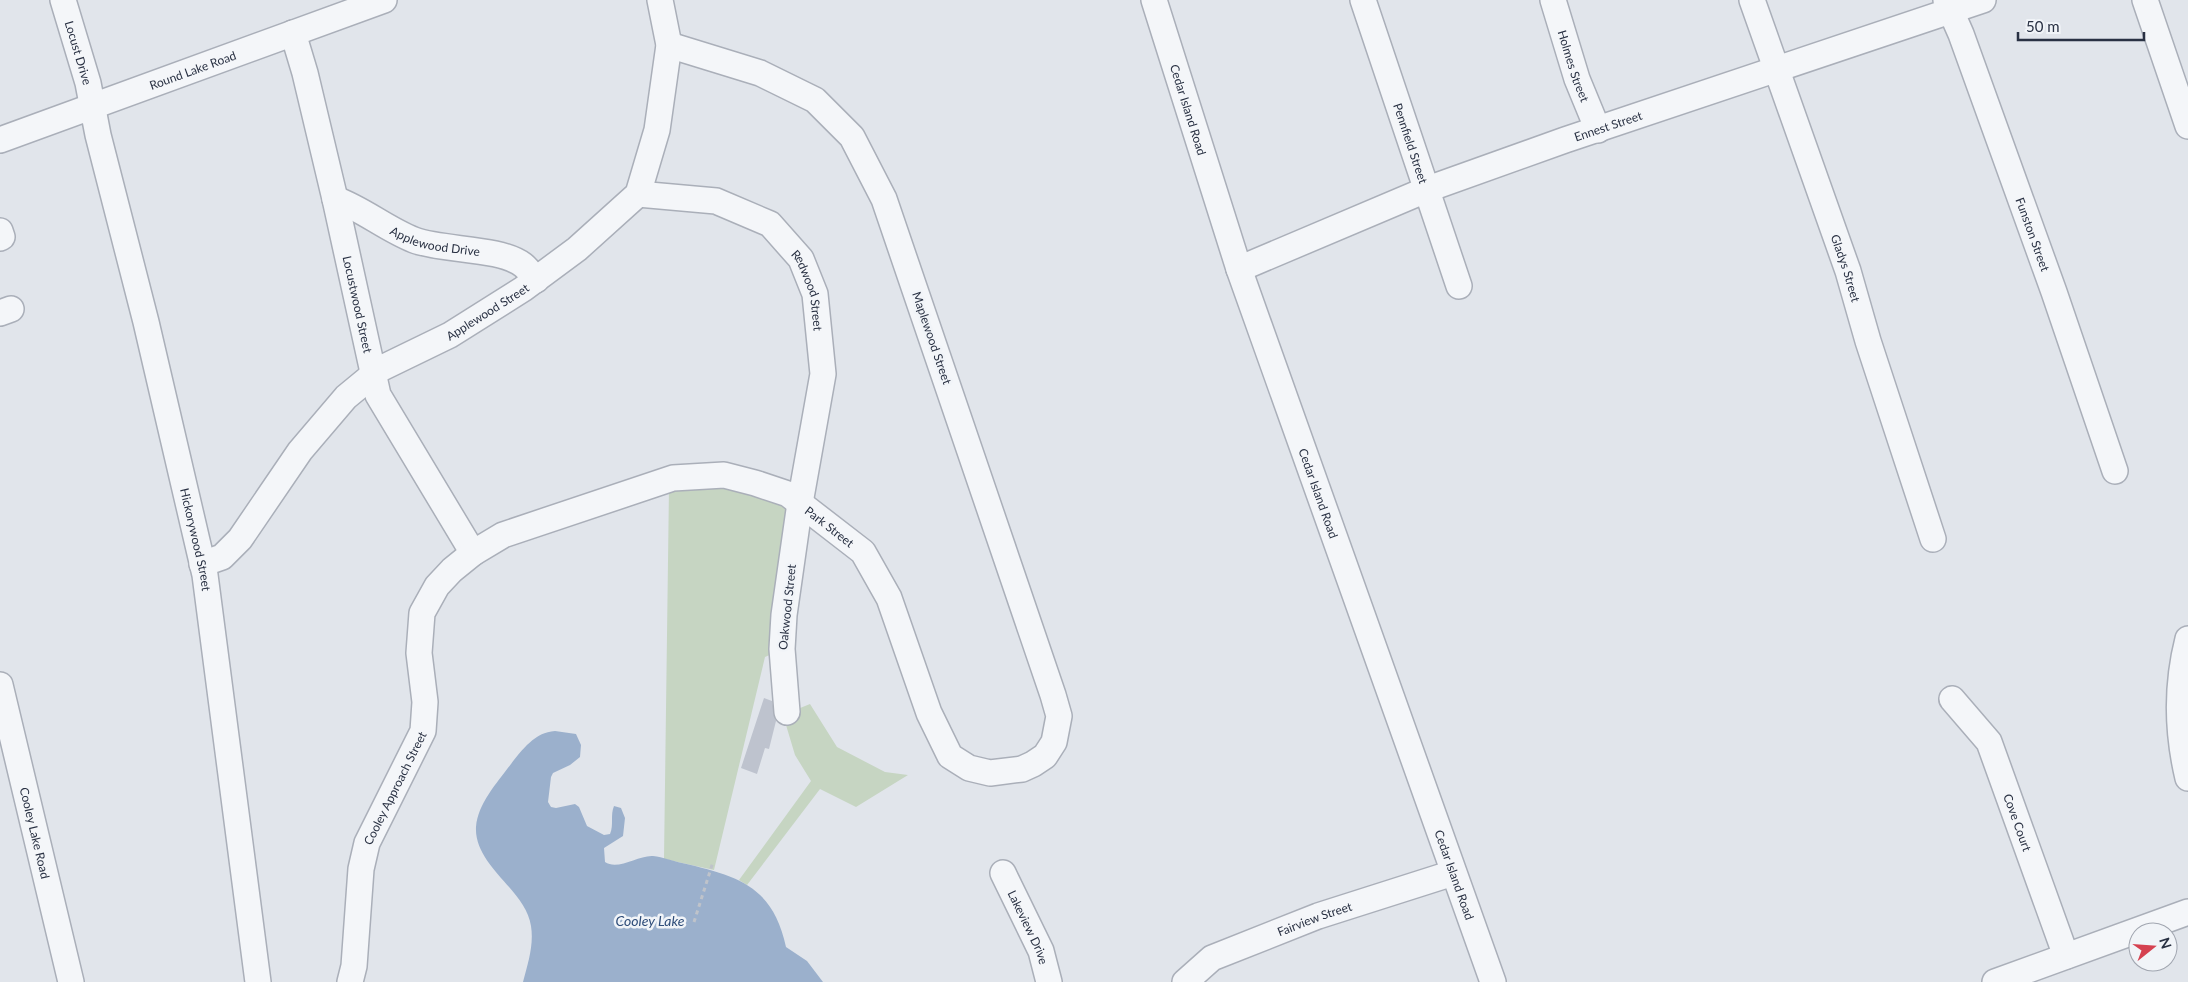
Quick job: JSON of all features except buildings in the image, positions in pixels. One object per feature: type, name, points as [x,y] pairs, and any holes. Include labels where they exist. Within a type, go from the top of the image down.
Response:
[{"type":"street","name":"Locust Drive","points":[[63,0],[93,106]]},
{"type":"street","name":"Round Lake Road","points":[[0,140],[384,0]]},
{"type":"street","points":[[638,194],[657,130],[669,45],[660,0]]},
{"type":"street","name":"Cedar Island Road","points":[[1154,0],[1239,269],[1493,982]]},
{"type":"street","name":"Pennfield Street","points":[[1363,0],[1459,286]]},
{"type":"street","name":"Holmes Street","points":[[1553,0],[1577,79],[1598,130]]},
{"type":"street","name":"Gladys Street","points":[[1752,0],[1848,271],[1868,341],[1906,450],[1933,539]]},
{"type":"street","name":"Ennest Street","points":[[1239,269],[1428,189],[1777,71],[1949,6],[1983,0]]},
{"type":"street","points":[[2145,0],[2188,126]]},
{"type":"street","name":"Funston Street","points":[[1949,6],[2054,292],[2115,471]]},
{"type":"street","name":"Locustwood Street","points":[[293,34],[305,73],[335,199],[378,394],[473,553]]},
{"type":"street","name":"Maplewood Street","points":[[669,45],[760,73],[815,100],[852,137],[884,199],[1054,694],[1059,716],[1054,742]]},
{"type":"street","name":"Hickorywood Street","points":[[93,106],[98,135],[148,331],[202,564],[258,982]]},
{"type":"street","name":"Applewood Street","points":[[202,564],[222,557],[240,539],[300,451],[346,397],[380,368],[450,335],[536,280],[577,249],[638,194]]},
{"type":"street","name":"Redwood Street","points":[[638,194],[716,201],[770,224],[802,259],[815,294],[823,374],[800,503]]},
{"type":"street","name":"Applewood Drive","points":[[335,199],[352,205],[385,227],[416,241],[502,257],[523,265],[536,280]]},
{"type":"street","name":"Park Street","points":[[473,553],[503,535],[674,478],[724,475],[788,494],[863,552],[889,598],[929,713],[950,756],[969,768],[990,773],[1022,770],[1045,756],[1054,742]]},
{"type":"street","name":"Oakwood Street","points":[[787,712],[782,649],[786,598],[800,503]]},
{"type":"street","name":"Cooley Approach Street","points":[[350,982],[354,966],[361,869],[367,843],[423,731],[425,702],[419,653],[422,613],[437,586],[473,553]]},
{"type":"street","points":[[2188,640],[2181,676],[2179,719],[2188,778]]},
{"type":"street","name":"Cooley Lake Road","points":[[0,684],[71,982]]},
{"type":"street","name":"Cove Court","points":[[1952,699],[1989,742],[2066,956]]},
{"type":"street","name":"Lakeview Drive","points":[[1003,873],[1041,951],[1049,982]]},
{"type":"street","name":"Fairview Street","points":[[1185,982],[1212,958],[1221,954],[1318,916],[1453,873]]},
{"type":"street","points":[[1995,982],[2188,912]]},
{"type":"path","points":[[694,922],[713,862]]},
{"type":"green space","points":[[733,483],[794,509],[774,653],[765,657],[714,870],[664,859],[669,487]]},
{"type":"green space","points":[[810,704],[837,747],[885,772],[908,775],[856,807],[820,789],[747,885],[739,880],[811,781],[795,755],[783,715]]},
{"type":"water","name":"Cooley Lake","points":[[555,731],[576,734],[581,745],[580,757],[570,765],[553,773],[551,777],[548,802],[551,807],[556,808],[575,804],[579,807],[587,826],[604,835],[610,834],[614,806],[621,808],[625,818],[623,836],[604,848],[605,862],[616,865],[653,856],[702,868],[736,879],[762,897],[772,910],[780,926],[786,947],[807,961],[823,982],[523,982],[532,940],[531,926],[527,913],[520,901],[483,854],[478,841],[476,827],[480,810],[485,801],[520,753],[535,738]]}]
